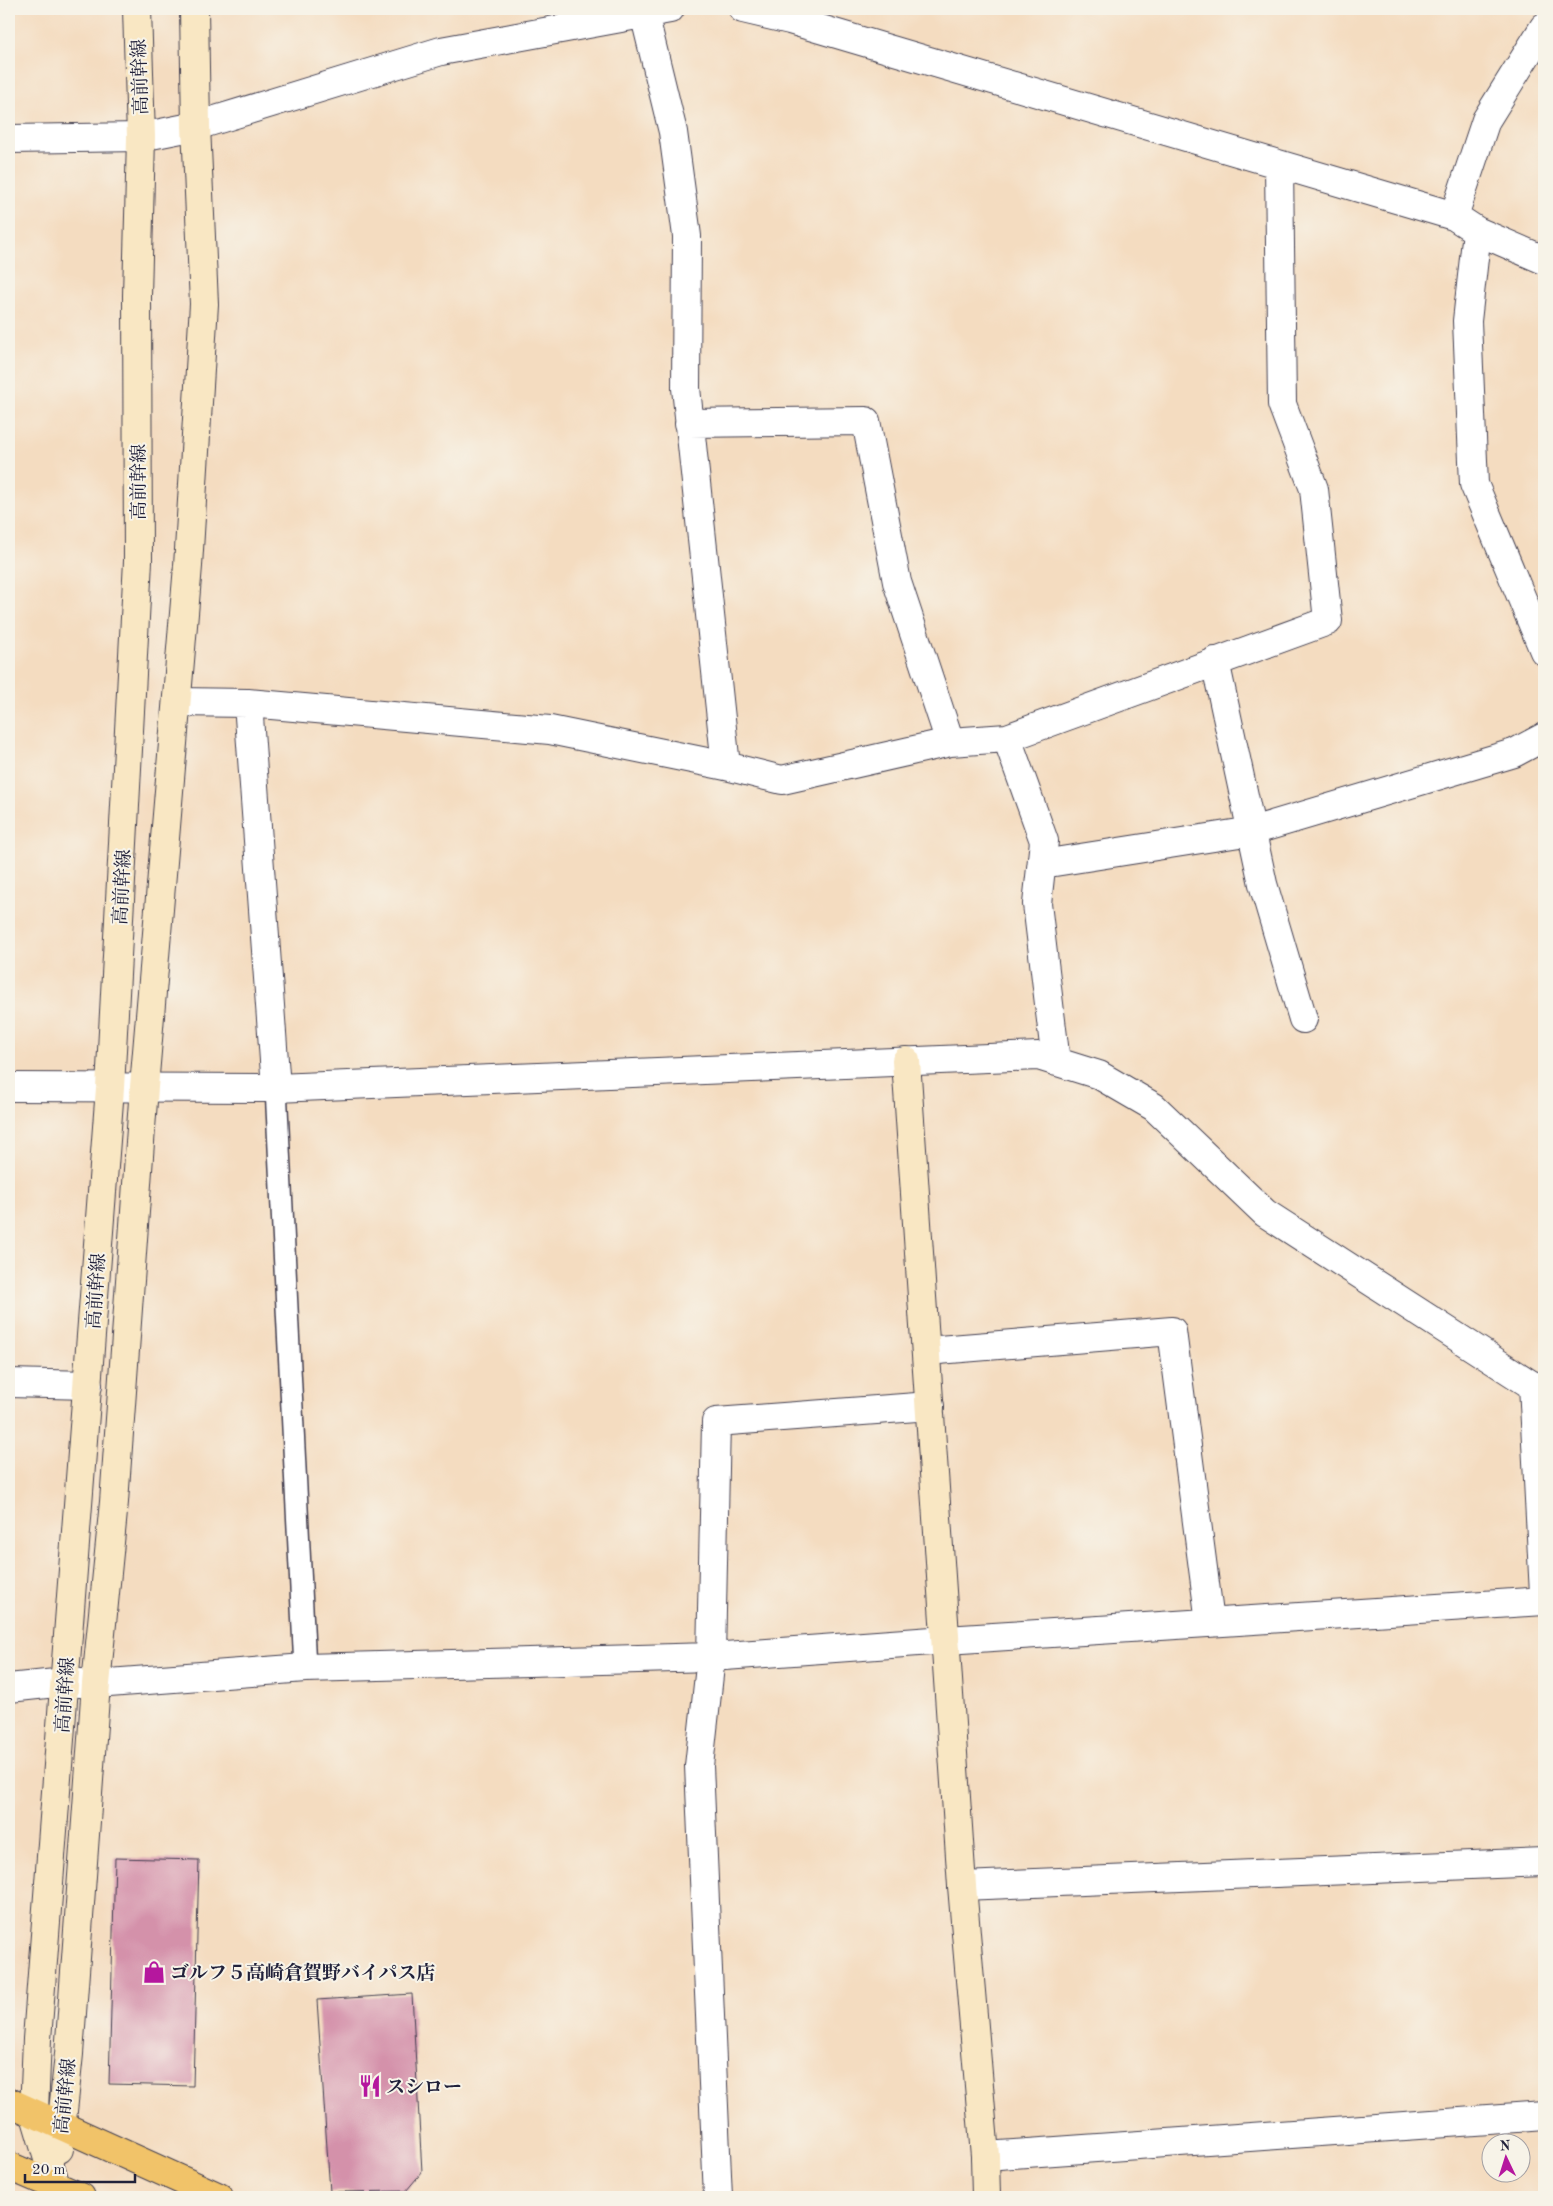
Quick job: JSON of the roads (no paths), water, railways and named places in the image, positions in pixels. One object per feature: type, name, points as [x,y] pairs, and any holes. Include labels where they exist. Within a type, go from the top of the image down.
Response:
[{"type":"highway","points":[[9,2102],[219,2197]]},
{"type":"highway","points":[[9,2166],[55,2191],[81,2197]]},
{"type":"street","name":"高前幹線","points":[[55,2191],[34,2112],[37,2039],[110,1088],[138,561],[137,296],[141,137],[137,9]]},
{"type":"street","name":"高前幹線","points":[[55,2191],[60,2125],[69,2054],[96,1684],[114,1502],[144,1087],[188,566],[204,304],[196,126],[194,9]]},
{"type":"street","points":[[743,9],[799,22],[1454,216],[1477,231],[1544,260]]},
{"type":"street","points":[[9,139],[141,137],[196,126],[441,51],[652,10],[673,132],[687,236],[686,388],[726,766]]},
{"type":"street","points":[[1454,216],[1486,120],[1544,27]]},
{"type":"street","points":[[177,702],[248,703],[550,730],[726,766],[782,780],[950,742],[1007,738],[1328,621],[1314,489],[1282,404],[1279,165]]},
{"type":"street","points":[[1477,231],[1467,321],[1474,484],[1544,651]]},
{"type":"street","points":[[690,423],[866,421],[897,582],[950,742]]},
{"type":"street","points":[[1215,661],[1264,884],[1303,1019]]},
{"type":"street","points":[[248,703],[276,1088]]},
{"type":"street","points":[[1042,864],[1252,831],[1514,753],[1544,737]]},
{"type":"street","points":[[1007,738],[1044,842],[1037,904],[1056,1062]]},
{"type":"street","points":[[9,1087],[276,1088],[1038,1056],[1099,1075],[1154,1107],[1265,1213],[1538,1389],[1544,1594]]},
{"type":"street","points":[[906,1061],[962,1886],[985,2156],[986,2197]]},
{"type":"street","points":[[926,1351],[1172,1331],[1210,1622]]},
{"type":"street","points":[[9,1383],[88,1385]]},
{"type":"street","points":[[718,2197],[699,1766],[711,1657],[716,1422],[930,1406]]},
{"type":"street","points":[[9,1688],[65,1682],[96,1684],[305,1668],[711,1657],[1544,1601]]},
{"type":"street","points":[[962,1886],[1544,1862]]},
{"type":"street","points":[[985,2156],[1544,2116]]},
{"type":"lane","points":[[276,1088],[305,1668]]},
{"type":"place","name":"ゴルフ５高崎倉賀野バイパス店","points":[[154,1972]]},
{"type":"place","name":"スシロー","points":[[370,2086]]}]
